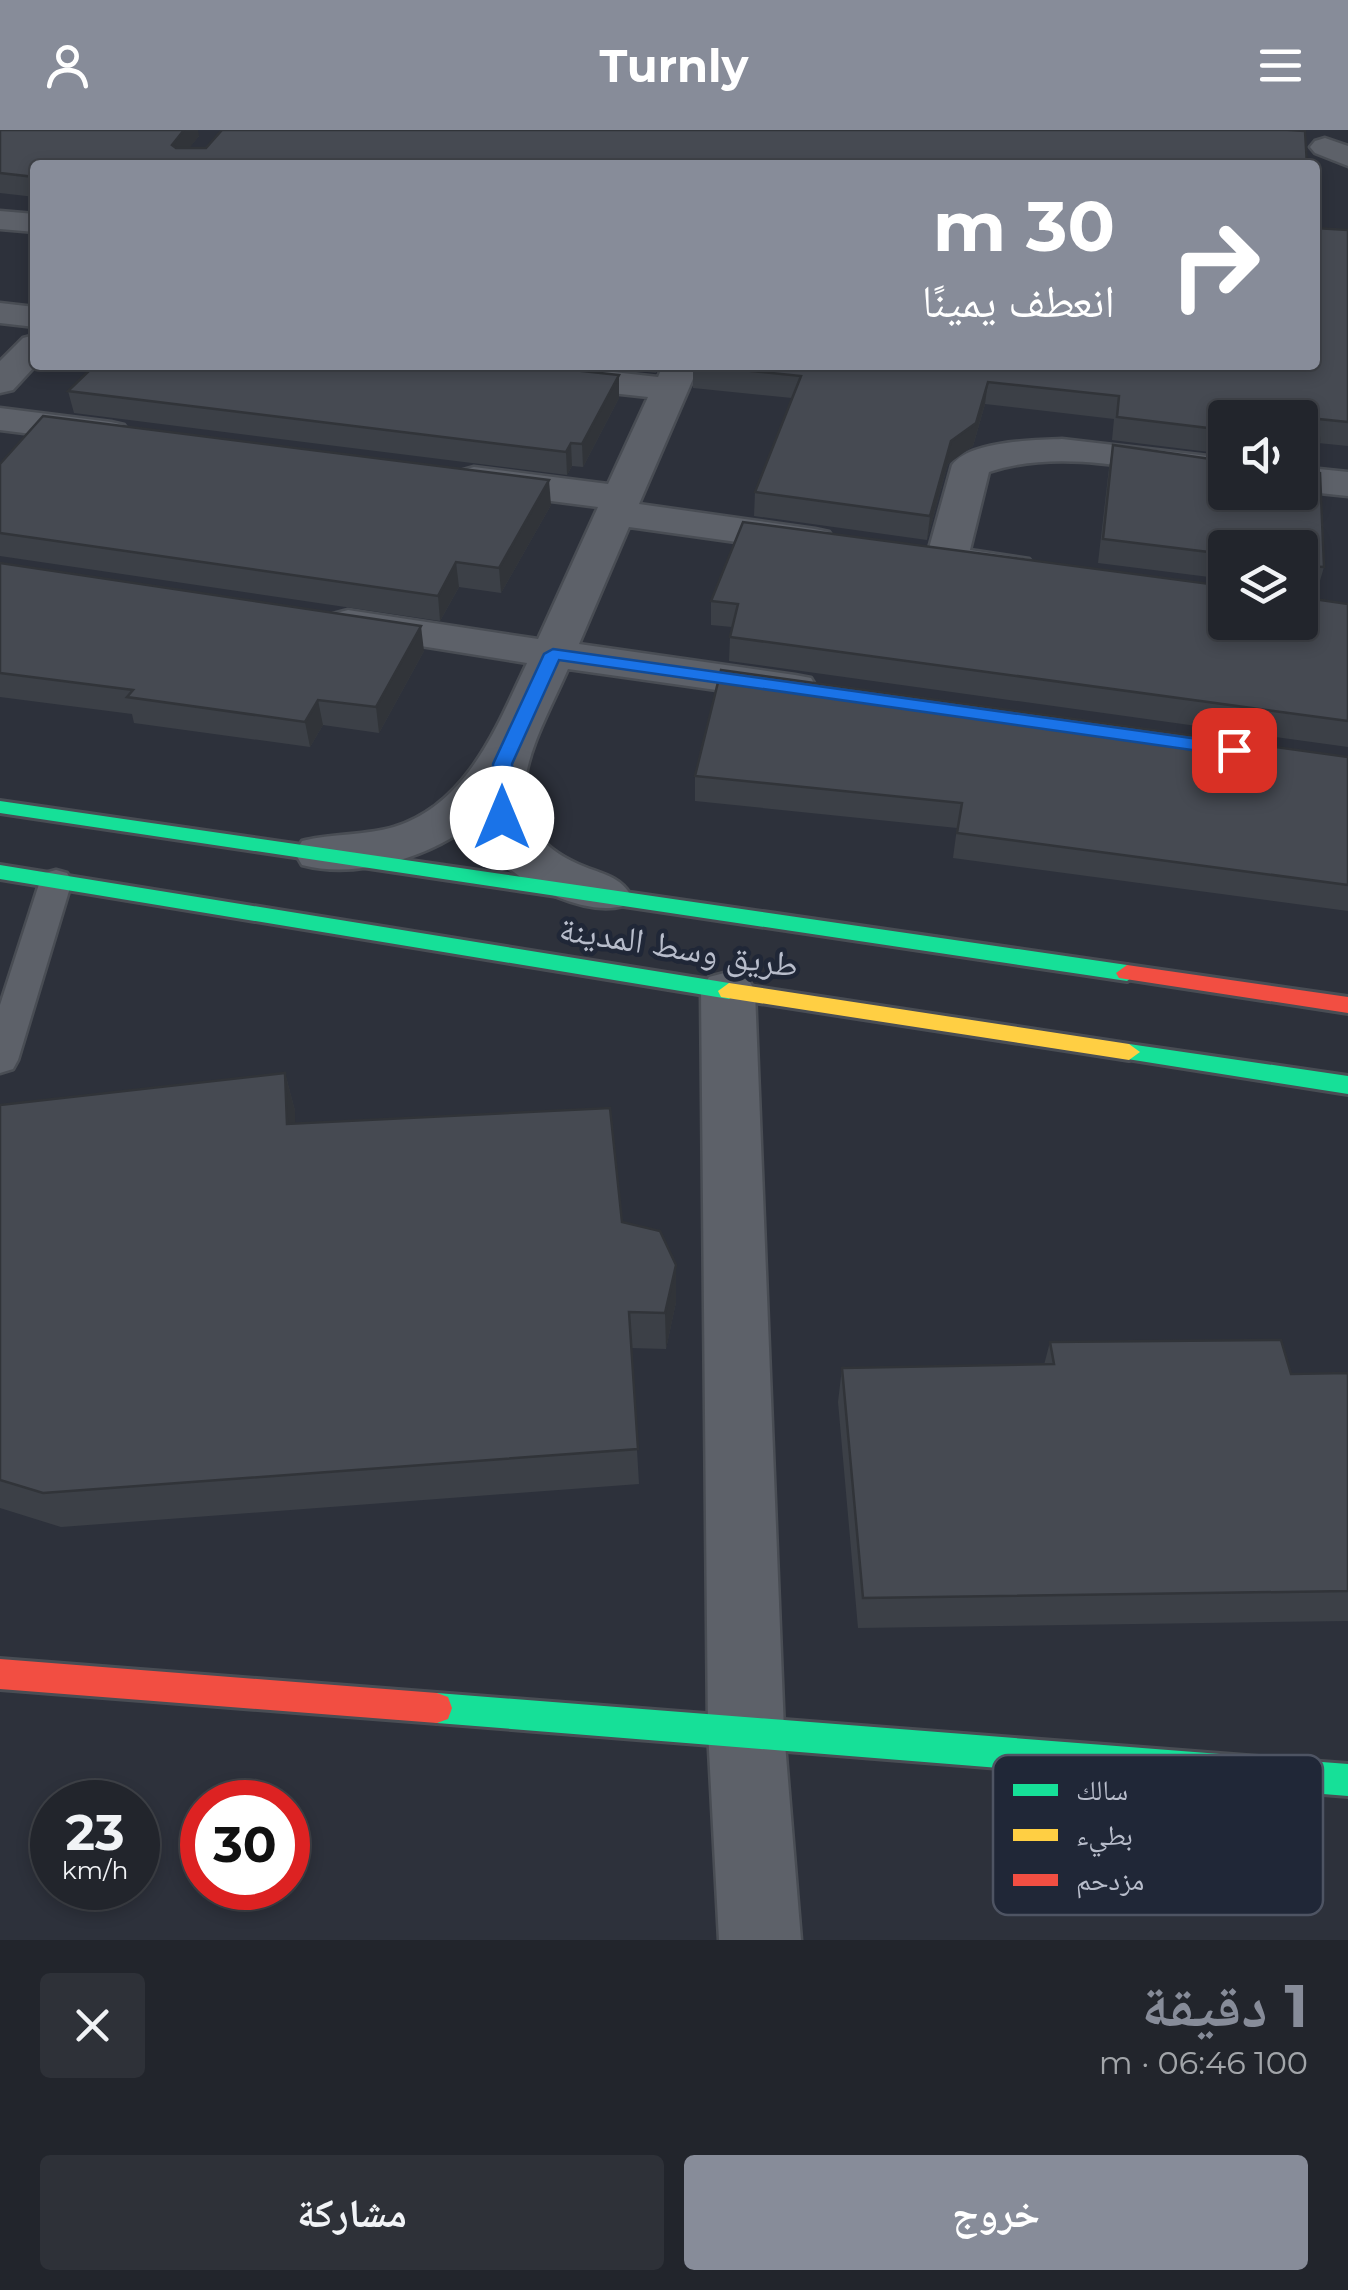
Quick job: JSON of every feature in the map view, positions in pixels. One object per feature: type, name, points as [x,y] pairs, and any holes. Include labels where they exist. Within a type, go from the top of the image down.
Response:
[{"type":"main road","name":"طريق وسط المدينة","points":[[0,807],[1332,998]]},
{"type":"main road","name":"طريق وسط المدينة","points":[[0,872],[728,991],[1348,1085]]},
{"type":"main road","points":[[0,1674],[1041,1755]]},
{"type":"main road","points":[[1323,1778],[1348,1780]]},
{"type":"street","points":[[0,220],[30,223]]},
{"type":"street","points":[[0,313],[30,317]]},
{"type":"street","points":[[0,382],[30,350]]},
{"type":"street","points":[[320,853],[390,848],[432,833],[457,814],[503,764],[675,377],[547,370]]},
{"type":"street","points":[[0,419],[156,439]]},
{"type":"street","points":[[1058,574],[928,557],[972,465],[993,455],[1051,450],[1208,468]]},
{"type":"street","points":[[428,473],[850,546]]},
{"type":"street","points":[[1318,481],[1348,484]]},
{"type":"street","points":[[316,618],[844,695]]},
{"type":"street","points":[[503,764],[502,818],[510,836],[536,865],[605,894]]},
{"type":"street","points":[[728,991],[746,1731],[760,1940]]},
{"type":"lane","points":[[0,1060],[56,882]]},
{"type":"building","points":[[0,130],[184,130],[172,145],[206,148],[222,130],[1287,130],[1305,131],[1307,160],[30,160],[30,176],[0,173]]},
{"type":"building","points":[[1320,228],[1348,230],[1348,422],[1318,419],[1318,400],[1208,400],[1208,428],[1117,417],[1119,396],[988,382],[976,423],[951,441],[930,516],[755,492],[801,376],[742,370],[1320,370]]},
{"type":"building","points":[[90,370],[573,370],[619,375],[582,444],[571,443],[566,452],[68,391]]},
{"type":"building","points":[[43,416],[549,480],[499,568],[456,562],[438,596],[0,533],[0,464]]},
{"type":"building","points":[[1113,445],[1208,459],[1208,510],[1318,510],[1320,473],[1324,567],[1318,567],[1318,530],[1208,530],[1208,552],[1103,539]]},
{"type":"building","points":[[743,522],[1208,584],[1208,640],[1318,640],[1318,600],[1348,604],[1348,721],[730,637],[738,604],[711,601]]},
{"type":"building","points":[[0,563],[421,626],[376,707],[318,700],[305,722],[127,697],[133,690],[0,673]]},
{"type":"building","points":[[721,670],[1348,757],[1348,885],[957,833],[962,803],[695,776]]},
{"type":"building","points":[[285,1073],[287,1124],[610,1108],[622,1222],[660,1231],[676,1265],[665,1313],[629,1312],[638,1449],[43,1493],[0,1480],[0,1105]]},
{"type":"building","points":[[1281,1340],[1291,1374],[1348,1373],[1348,1591],[863,1598],[842,1368],[1054,1364],[1050,1342]]},
{"type":"traffic: fast","points":[[0,807],[1127,973]]},
{"type":"traffic: fast","points":[[0,872],[729,991]]},
{"type":"traffic: fast","points":[[1129,1052],[1348,1085]]},
{"type":"traffic: fast","points":[[437,1708],[1032,1755]]},
{"type":"traffic: fast","points":[[1323,1778],[1348,1780]]},
{"type":"traffic: slow","points":[[729,991],[1129,1052]]},
{"type":"traffic: jam","points":[[1127,973],[1348,1005]]},
{"type":"traffic: jam","points":[[0,1674],[437,1708]]},
{"type":"route","points":[[502,818],[503,764],[553,654],[1234,750]]}]
